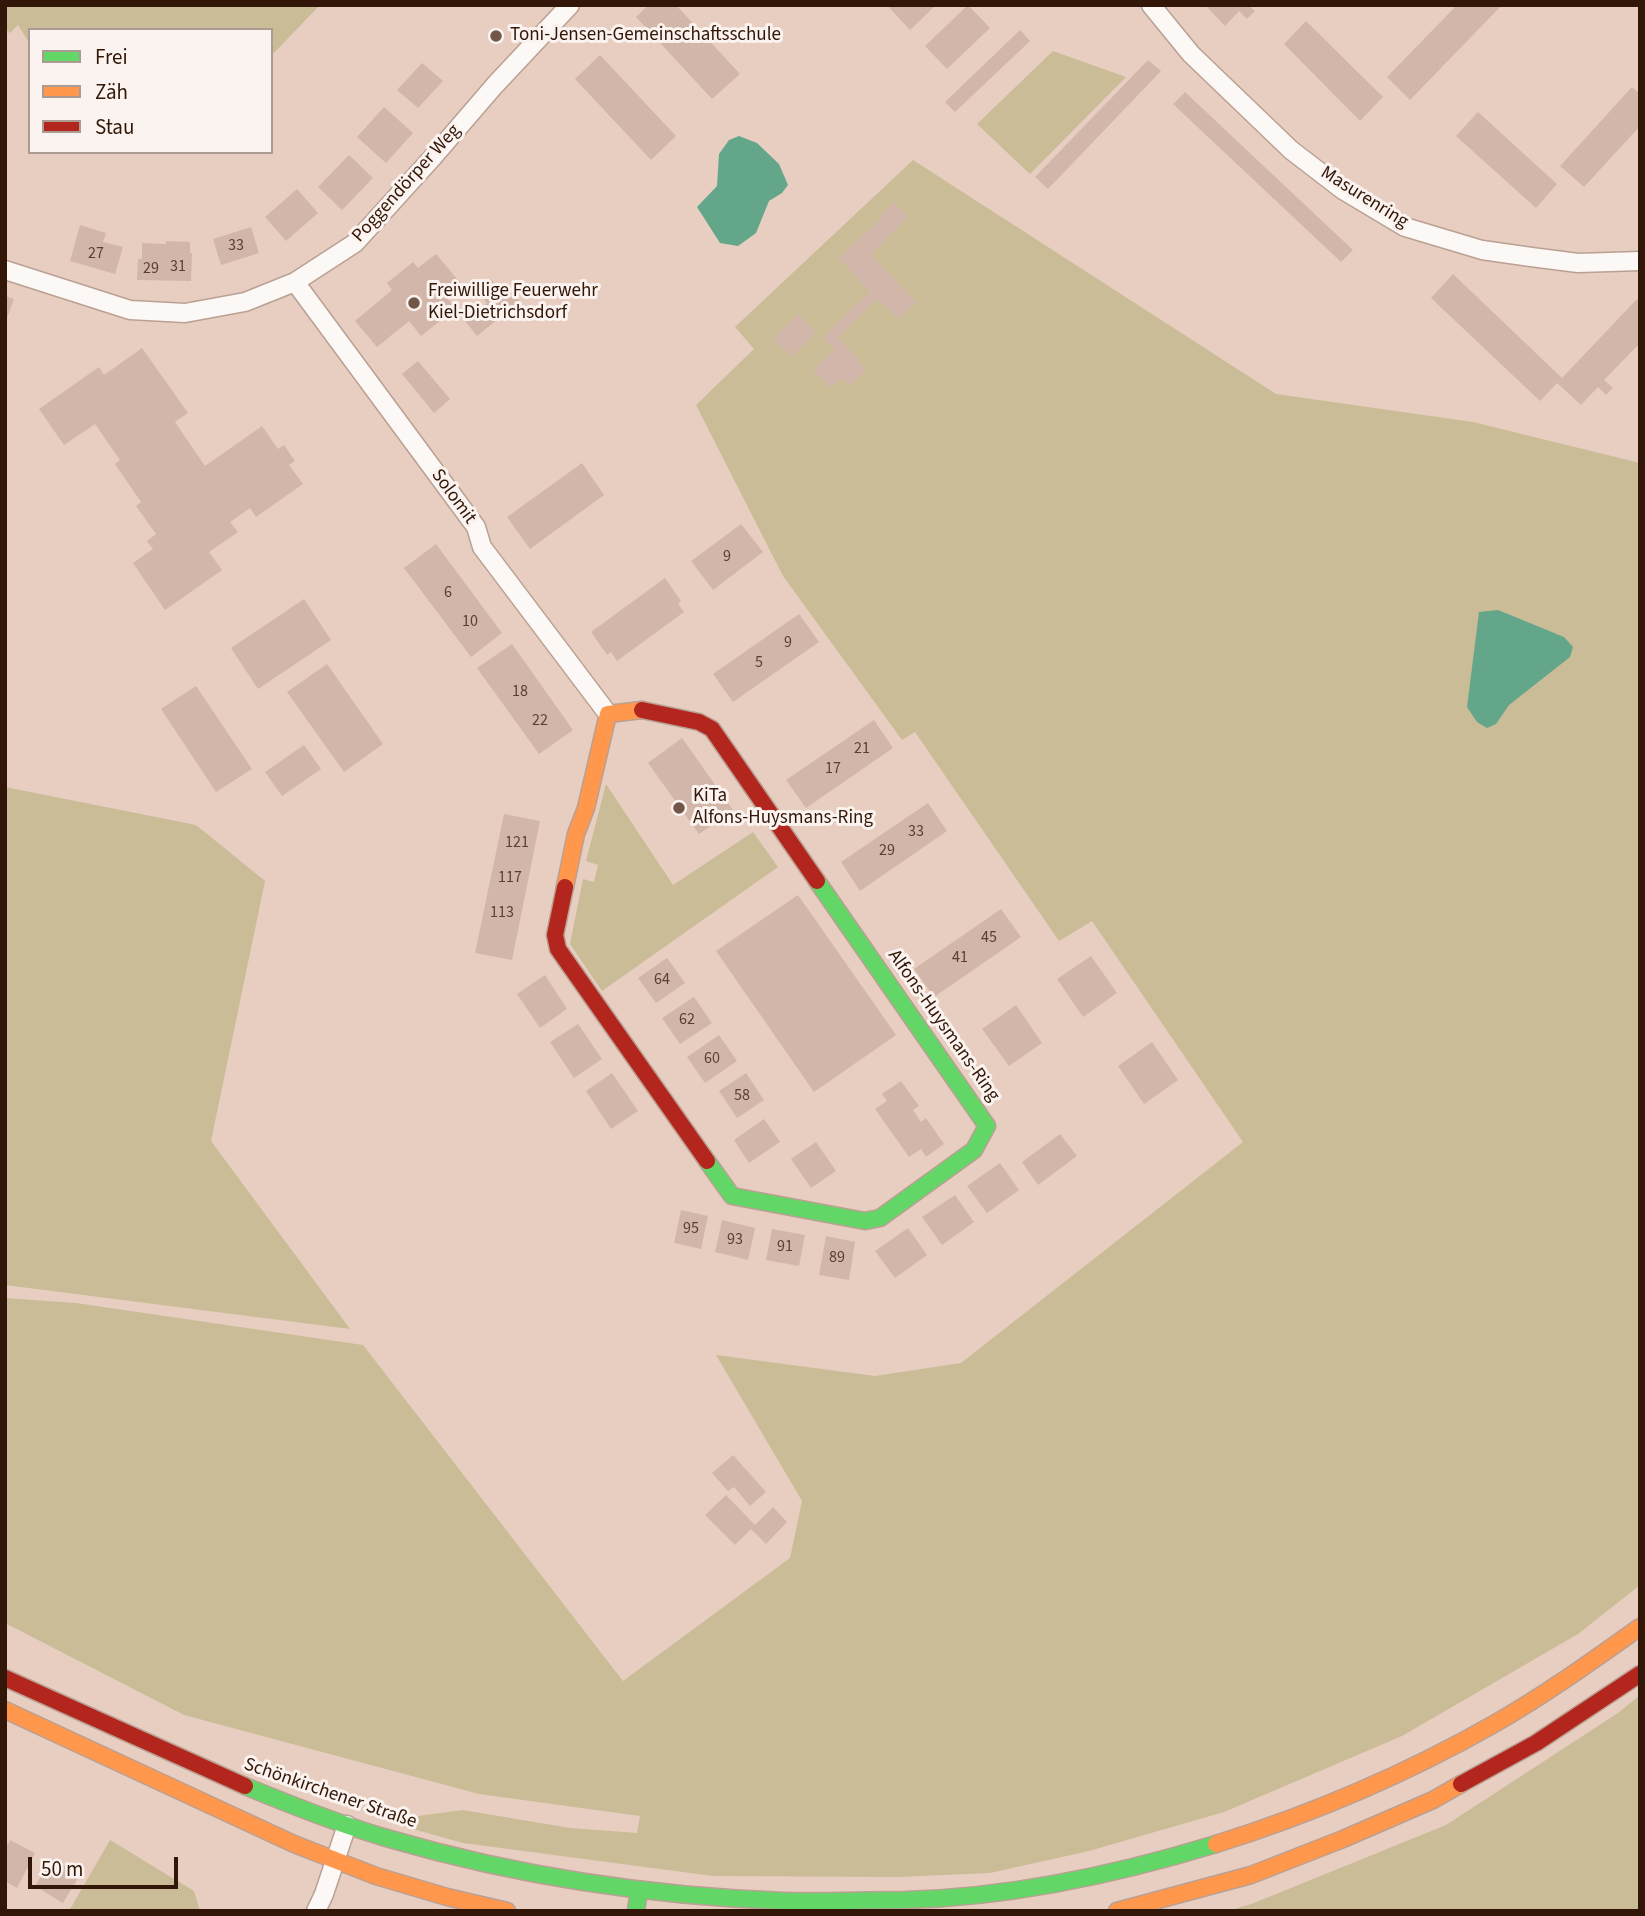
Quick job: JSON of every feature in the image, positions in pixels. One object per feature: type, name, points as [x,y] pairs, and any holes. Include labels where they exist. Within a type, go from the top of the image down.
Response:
[{"type":"main road","name":"Alfons-Huysmans-Ring","points":[[642,710],[699,722],[712,729],[987,1126],[974,1150],[880,1218],[866,1221],[732,1196],[558,949],[555,935],[576,834],[586,808],[608,714],[642,710]]},
{"type":"main road","name":"Schönkirchener Straße","points":[[5,1678],[219,1776],[388,1839],[461,1858],[542,1875],[639,1890],[784,1901],[906,1900],[999,1894],[1089,1879],[1239,1839],[1395,1776],[1513,1713],[1601,1657],[1640,1628]]},
{"type":"main road","points":[[1117,1911],[1251,1875],[1433,1800],[1536,1743],[1640,1674]]},
{"type":"main road","points":[[5,1710],[207,1805],[376,1877],[507,1911]]},
{"type":"main road","points":[[636,1911],[639,1890]]},
{"type":"street","name":"Poggendörper Weg","points":[[5,270],[130,310],[185,313],[245,302],[295,282],[355,243],[570,5]]},
{"type":"street","name":"Masurenring","points":[[1151,5],[1191,54],[1291,150],[1343,190],[1405,227],[1482,250],[1578,263],[1640,261]]},
{"type":"street","name":"Solomit","points":[[295,282],[476,527],[482,547],[608,714]]},
{"type":"street","points":[[316,1911],[347,1825]]},
{"type":"shaded area","points":[[5,5],[320,5],[273,54],[273,28],[28,28],[28,41],[18,25],[10,33],[5,29]]},
{"type":"shaded area","points":[[1053,51],[1126,77],[1030,174],[977,124]]},
{"type":"shaded area","points":[[739,136],[757,143],[779,164],[788,185],[782,193],[769,201],[756,233],[738,246],[720,243],[697,207],[717,186],[719,154],[729,140]]},
{"type":"shaded area","points":[[913,160],[1276,394],[1473,422],[1640,463],[1640,1585],[1578,1634],[1402,1736],[1224,1812],[1089,1851],[990,1873],[898,1877],[713,1876],[463,1843],[402,1826],[403,1818],[463,1810],[570,1828],[637,1833],[640,1816],[479,1794],[184,1715],[5,1623],[5,1298],[76,1303],[363,1345],[623,1681],[790,1558],[802,1501],[716,1355],[875,1376],[961,1363],[1243,1142],[1092,921],[1059,941],[915,732],[902,740],[783,576],[696,405],[754,349],[735,327]]},
{"type":"shaded area","points":[[1498,610],[1564,637],[1573,647],[1570,657],[1509,705],[1496,724],[1487,728],[1477,722],[1467,707],[1479,612]]},
{"type":"shaded area","points":[[606,784],[673,885],[753,832],[778,867],[602,991],[570,944],[583,879],[594,882],[598,865],[586,861]]},
{"type":"shaded area","points":[[5,787],[196,825],[265,881],[211,1141],[350,1329],[5,1285]]},
{"type":"shaded area","points":[[1640,1695],[1640,1911],[1229,1911],[1446,1825],[1618,1713]]},
{"type":"shaded area","points":[[110,1840],[194,1891],[200,1911],[69,1911]]},
{"type":"building","points":[[648,5],[676,5],[740,74],[712,99],[636,17]]},
{"type":"building","points":[[887,5],[936,5],[910,30]]},
{"type":"building","points":[[968,5],[990,28],[947,69],[925,46]]},
{"type":"building","points":[[1205,5],[1248,5],[1255,11],[1247,19],[1239,11],[1225,26]]},
{"type":"building","points":[[1457,5],[1502,5],[1410,100],[1387,77]]},
{"type":"building","points":[[1306,21],[1383,97],[1360,121],[1284,44]]},
{"type":"building","points":[[1020,30],[1030,41],[955,112],[945,102]]},
{"type":"building","points":[[600,55],[676,136],[651,160],[575,79]]},
{"type":"building","points":[[1148,60],[1161,71],[1048,189],[1035,177]]},
{"type":"building","points":[[422,63],[443,81],[418,108],[397,90]]},
{"type":"building","points":[[1632,87],[1640,94],[1640,126],[1584,187],[1560,166]]},
{"type":"building","points":[[1185,92],[1353,250],[1341,262],[1173,104]]},
{"type":"building","points":[[384,107],[413,133],[386,163],[357,137]]},
{"type":"building","points":[[1478,112],[1557,184],[1536,208],[1456,136]]},
{"type":"building","points":[[349,155],[373,178],[342,210],[318,187]]},
{"type":"building","points":[[297,189],[318,213],[286,241],[265,217]]},
{"type":"building","points":[[894,202],[908,217],[871,255],[916,302],[898,319],[877,299],[838,337],[866,370],[850,386],[842,378],[831,388],[813,370],[834,349],[823,337],[870,292],[839,258]]},
{"type":"building","points":[[80,225],[106,233],[103,242],[123,247],[115,274],[70,261]]},
{"type":"building","points":[[251,227],[259,253],[221,265],[213,239]]},
{"type":"building","points":[[166,241],[190,242],[191,281],[137,280],[138,259],[142,259],[142,243],[166,244]]},
{"type":"building","name":"Freiwillige Feuerwehr Kiel-Dietrichsdorf","points":[[436,254],[463,286],[448,299],[456,308],[421,336],[409,321],[377,347],[355,321],[392,290],[387,283],[413,262],[418,268]]},
{"type":"building","points":[[1453,274],[1562,378],[1637,299],[1640,302],[1640,348],[1637,346],[1604,380],[1613,388],[1606,395],[1598,387],[1581,405],[1557,383],[1540,401],[1431,298]]},
{"type":"building","points":[[491,279],[501,291],[507,286],[520,301],[477,336],[465,321],[487,303],[477,291]]},
{"type":"building","points":[[5,296],[14,299],[6,321],[5,321]]},
{"type":"building","points":[[798,314],[816,332],[792,357],[773,339]]},
{"type":"building","points":[[142,348],[188,413],[175,422],[205,466],[262,426],[278,449],[284,445],[295,461],[289,465],[303,484],[256,517],[250,508],[230,522],[238,532],[209,552],[222,570],[165,610],[133,563],[153,549],[147,541],[156,534],[136,506],[141,502],[115,464],[120,460],[95,424],[64,445],[39,409],[99,367],[104,375]]},
{"type":"building","points":[[418,361],[450,399],[434,413],[402,374]]},
{"type":"building","points":[[582,463],[604,495],[530,549],[507,517]]},
{"type":"building","points":[[741,524],[763,552],[713,590],[691,561]]},
{"type":"building","points":[[436,544],[502,633],[471,657],[404,568]]},
{"type":"building","points":[[665,578],[681,601],[678,604],[684,612],[617,661],[611,652],[607,655],[591,632]]},
{"type":"building","points":[[304,599],[331,640],[258,689],[231,648]]},
{"type":"building","points":[[799,614],[819,642],[733,702],[713,674]]},
{"type":"building","points":[[512,644],[573,730],[539,754],[477,668]]},
{"type":"building","points":[[327,664],[383,744],[344,772],[287,692]]},
{"type":"building","points":[[196,686],[252,769],[216,792],[161,709]]},
{"type":"building","points":[[874,720],[893,748],[806,808],[786,780]]},
{"type":"building","points":[[682,738],[733,810],[699,834],[648,763]]},
{"type":"building","points":[[304,745],[321,769],[282,796],[265,772]]},
{"type":"building","points":[[928,803],[947,831],[860,891],[841,862]]},
{"type":"building","points":[[504,814],[540,821],[512,960],[475,953]]},
{"type":"building","points":[[798,895],[896,1035],[814,1092],[716,951]]},
{"type":"building","points":[[1001,909],[1021,937],[934,997],[914,969]]},
{"type":"building","points":[[1091,956],[1117,993],[1083,1017],[1057,979]]},
{"type":"building","points":[[667,958],[685,983],[656,1003],[638,978]]},
{"type":"building","points":[[545,975],[567,1009],[540,1028],[517,994]]},
{"type":"building","points":[[694,997],[712,1023],[680,1044],[662,1018]]},
{"type":"building","points":[[1016,1005],[1042,1043],[1009,1066],[982,1029]]},
{"type":"building","points":[[578,1024],[602,1059],[574,1078],[550,1042]]},
{"type":"building","points":[[719,1035],[737,1061],[705,1083],[687,1057]]},
{"type":"building","points":[[1152,1042],[1178,1080],[1144,1104],[1118,1066]]},
{"type":"building","points":[[612,1073],[638,1111],[611,1129],[586,1091]]},
{"type":"building","points":[[746,1073],[764,1100],[737,1118],[719,1091]]},
{"type":"building","points":[[901,1081],[919,1106],[913,1110],[921,1122],[926,1118],[944,1144],[926,1157],[921,1149],[909,1157],[875,1109],[887,1101],[882,1094]]},
{"type":"building","points":[[764,1119],[780,1142],[749,1163],[734,1140]]},
{"type":"building","points":[[1060,1134],[1077,1156],[1038,1185],[1022,1162]]},
{"type":"building","points":[[816,1142],[836,1171],[811,1188],[791,1159]]},
{"type":"building","points":[[1000,1163],[1019,1190],[987,1213],[967,1186]]},
{"type":"building","points":[[955,1195],[974,1222],[942,1245],[922,1217]]},
{"type":"building","points":[[681,1210],[708,1216],[701,1249],[674,1243]]},
{"type":"building","points":[[722,1220],[755,1228],[748,1260],[715,1252]]},
{"type":"building","points":[[908,1228],[927,1255],[895,1278],[875,1251]]},
{"type":"building","points":[[772,1229],[805,1235],[799,1266],[766,1260]]},
{"type":"building","points":[[826,1236],[855,1242],[849,1280],[819,1275]]},
{"type":"building","points":[[733,1455],[766,1492],[750,1506],[734,1487],[728,1491],[712,1473]]},
{"type":"building","points":[[726,1495],[755,1525],[773,1507],[787,1522],[766,1544],[751,1529],[735,1545],[705,1515]]},
{"type":"building","points":[[10,1840],[35,1853],[17,1888],[5,1881],[5,1849]]},
{"type":"building","points":[[52,1858],[80,1875],[63,1903],[35,1886]]},
{"type":"traffic: fast","points":[[707,1161],[732,1196],[865,1221],[880,1218],[974,1150],[987,1126],[817,881]]},
{"type":"traffic: fast","points":[[245,1786],[372,1834],[536,1874],[635,1889],[734,1898],[799,1901],[906,1900]]},
{"type":"traffic: fast","points":[[906,1900],[985,1894],[1063,1882],[1101,1875],[1216,1844]]},
{"type":"traffic: fast","points":[[636,1911],[639,1890]]},
{"type":"traffic: slow","points":[[565,887],[576,834],[586,808],[608,714],[642,710]]},
{"type":"traffic: slow","points":[[1216,1844],[1288,1820],[1427,1760],[1532,1701],[1640,1627]]},
{"type":"traffic: slow","points":[[5,1710],[294,1844],[376,1876],[507,1911]]},
{"type":"traffic: slow","points":[[1117,1911],[1251,1875],[1343,1839],[1433,1800],[1461,1784]]},
{"type":"traffic: jam","points":[[642,710],[699,722],[712,729],[817,881]]},
{"type":"traffic: jam","points":[[565,887],[555,935],[558,949],[707,1161]]},
{"type":"traffic: jam","points":[[1461,1784],[1536,1743],[1640,1674]]},
{"type":"traffic: jam","points":[[5,1678],[245,1786]]},
{"type":"place","name":"Toni-Jensen-Gemeinschaftsschule","points":[[496,36]]},
{"type":"place","name":"Freiwillige Feuerwehr Kiel-Dietrichsdorf","points":[[414,303]]},
{"type":"place","name":"KiTa Alfons-Huysmans-Ring","points":[[679,808]]}]
